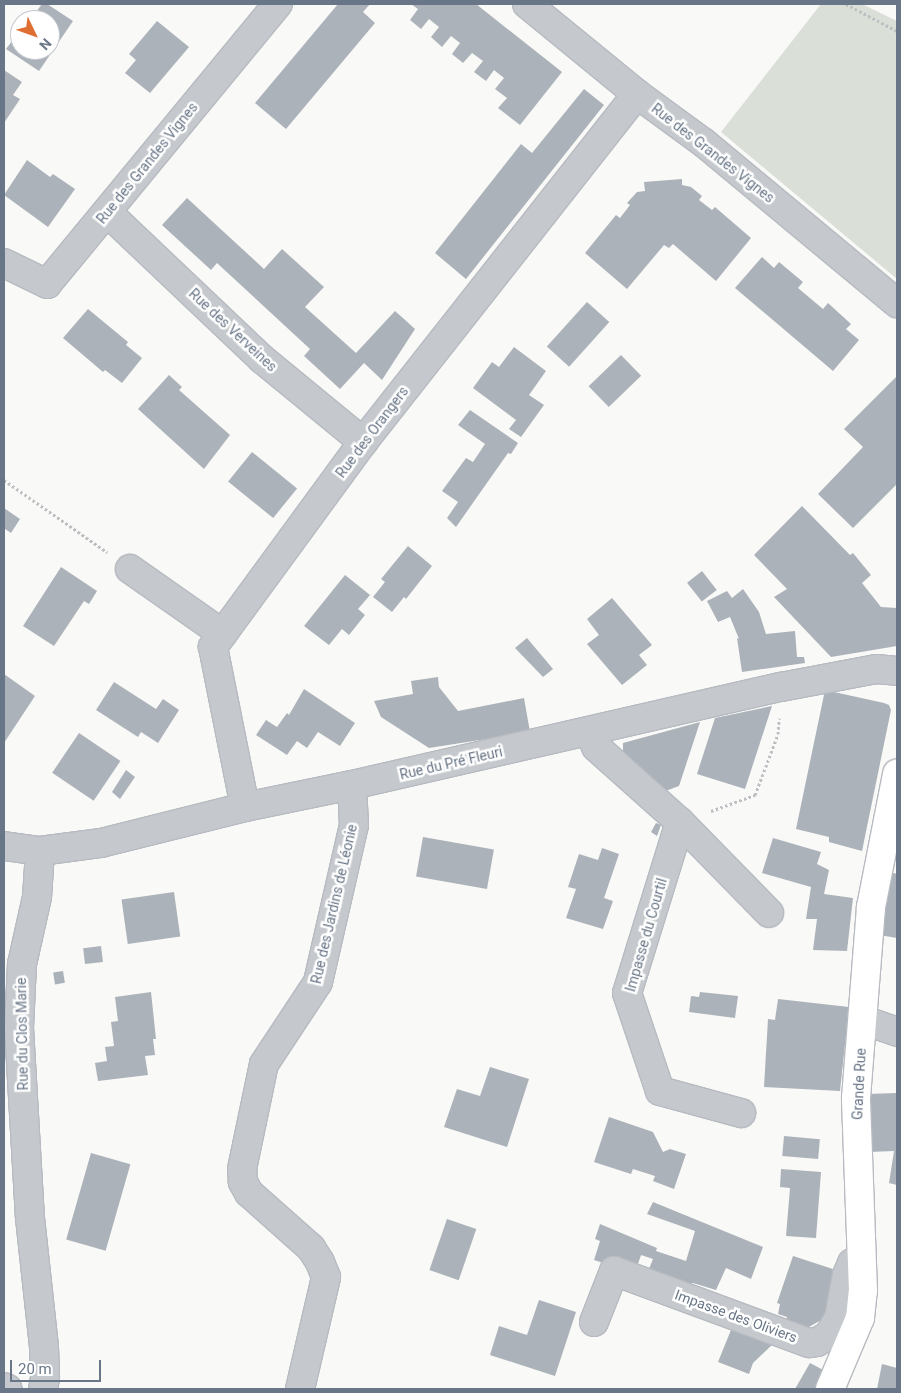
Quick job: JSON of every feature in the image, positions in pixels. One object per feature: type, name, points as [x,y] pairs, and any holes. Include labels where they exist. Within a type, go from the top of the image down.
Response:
[{"type":"street","name":"Rue des Grandes Vignes","points":[[4,263],[46,284],[278,4]]},
{"type":"street","name":"Rue des Grandes Vignes","points":[[527,4],[637,94],[704,143],[897,303]]},
{"type":"street","name":"Rue des Orangers","points":[[245,807],[213,647],[363,442],[637,94]]},
{"type":"street","name":"Rue des Verveines","points":[[107,212],[262,359],[363,442]]},
{"type":"street","points":[[130,568],[223,634]]},
{"type":"street","name":"Rue du Pré Fleuri","points":[[4,846],[40,851],[101,843],[245,807],[352,785],[781,687],[876,669],[897,671]]},
{"type":"street","points":[[589,731],[596,747],[680,822],[769,912]]},
{"type":"street","name":"Rue des Jardins de Léonie","points":[[300,1389],[326,1277],[320,1262],[311,1248],[249,1193],[243,1182],[242,1169],[264,1064],[318,982],[354,825],[352,785]]},
{"type":"street","name":"Grande Rue","points":[[830,1389],[860,1318],[863,1290],[856,1098],[871,907],[896,791]]},
{"type":"street","name":"Impasse du Courtil","points":[[680,822],[627,993],[660,1092],[741,1113]]},
{"type":"street","name":"Rue du Clos Marie","points":[[40,851],[37,897],[13,965],[19,1028],[30,1218],[44,1347],[45,1378],[43,1389]]},
{"type":"street","points":[[863,1020],[897,1032]]},
{"type":"street","name":"Impasse des Oliviers","points":[[594,1322],[614,1271],[808,1343],[817,1342],[829,1335],[839,1318],[847,1275],[852,1262],[861,1260]]},
{"type":"street","points":[[4,1388],[8,1389]]},
{"type":"path","points":[[846,4],[897,30]]},
{"type":"path","points":[[4,480],[130,568]]},
{"type":"path","points":[[680,822],[755,796],[778,734],[781,687]]},
{"type":"shaded area","points":[[821,4],[862,4],[897,21],[897,279],[721,132]]},
{"type":"building","points":[[42,4],[47,4],[56,10],[38,10]]},
{"type":"building","points":[[338,4],[370,4],[363,12],[375,23],[286,129],[255,103]]},
{"type":"building","points":[[411,4],[476,4],[562,72],[520,125],[498,108],[507,98],[495,89],[504,78],[494,70],[486,81],[474,72],[483,61],[472,53],[463,63],[452,54],[460,43],[451,36],[442,47],[431,37],[439,27],[429,19],[421,29],[410,20],[418,9]]},
{"type":"building","points":[[60,12],[73,21],[60,40]]},
{"type":"building","points":[[157,21],[189,47],[150,93],[125,73],[136,60],[129,54]]},
{"type":"building","points":[[10,44],[10,52],[6,49]]},
{"type":"building","points":[[22,60],[46,60],[39,71]]},
{"type":"building","points":[[4,70],[22,82],[13,95],[20,99],[4,123]]},
{"type":"building","points":[[584,89],[604,105],[466,279],[435,253],[521,144],[532,153]]},
{"type":"building","points":[[27,160],[50,177],[53,174],[75,189],[48,227],[4,195]]},
{"type":"building","points":[[682,179],[682,185],[691,187],[702,196],[699,200],[712,210],[715,207],[751,238],[716,281],[673,244],[669,248],[664,245],[627,289],[585,253],[616,215],[620,218],[630,205],[627,203],[637,192],[645,191],[644,182]]},
{"type":"building","points":[[187,198],[264,269],[282,249],[324,287],[305,307],[356,353],[395,311],[415,329],[382,380],[364,363],[340,389],[304,356],[310,349],[217,263],[211,270],[162,225]]},
{"type":"building","points":[[762,257],[774,268],[779,262],[803,282],[798,288],[823,309],[828,303],[851,324],[846,329],[859,340],[833,371],[735,288]]},
{"type":"building","points":[[587,302],[609,322],[569,367],[547,347]]},
{"type":"building","points":[[88,309],[128,342],[126,345],[142,358],[122,383],[105,370],[103,372],[63,338]]},
{"type":"building","points":[[514,347],[546,371],[529,395],[544,405],[521,437],[509,429],[516,420],[473,388],[492,362],[499,367]]},
{"type":"building","points":[[621,355],[641,376],[609,407],[589,386]]},
{"type":"building","points":[[169,375],[182,387],[179,390],[230,435],[204,469],[138,409]]},
{"type":"building","points":[[896,377],[897,484],[853,528],[818,494],[863,447],[844,429]]},
{"type":"building","points":[[470,410],[518,443],[511,454],[508,453],[456,527],[447,518],[458,502],[442,491],[466,458],[473,462],[485,444],[458,425]]},
{"type":"building","points":[[252,452],[297,489],[273,518],[228,482]]},
{"type":"building","points":[[802,506],[850,555],[853,553],[871,575],[862,583],[881,607],[897,608],[897,646],[831,657],[774,597],[787,589],[754,555]]},
{"type":"building","points":[[4,508],[20,519],[11,533],[5,529],[4,531]]},
{"type":"building","points":[[408,546],[432,566],[406,599],[404,597],[392,612],[373,597],[385,582],[381,579]]},
{"type":"building","points":[[61,567],[97,591],[89,604],[84,601],[54,646],[23,626]]},
{"type":"building","points":[[702,571],[717,590],[702,602],[687,583]]},
{"type":"building","points":[[345,575],[370,595],[358,609],[365,615],[349,635],[342,629],[329,645],[304,626]]},
{"type":"building","points":[[743,589],[759,612],[766,634],[795,631],[797,657],[804,657],[805,663],[742,672],[737,638],[739,639],[730,617],[718,622],[707,601],[727,591],[732,598]]},
{"type":"building","points":[[612,598],[652,645],[639,655],[647,665],[622,685],[587,644],[599,635],[587,619]]},
{"type":"building","points":[[527,638],[553,669],[543,677],[515,648]]},
{"type":"building","points":[[4,674],[35,696],[4,743]]},
{"type":"building","points":[[438,677],[439,687],[458,711],[524,698],[530,732],[429,748],[381,717],[374,701],[413,694],[411,681]]},
{"type":"building","points":[[114,682],[156,709],[163,699],[179,710],[158,743],[141,732],[138,737],[96,710]]},
{"type":"building","points":[[304,689],[355,723],[340,746],[318,732],[307,748],[297,741],[287,755],[256,735],[266,720],[277,727],[287,713],[289,715]]},
{"type":"building","points":[[825,690],[884,703],[889,705],[891,710],[862,851],[829,842],[829,837],[796,829]]},
{"type":"building","points":[[772,706],[745,789],[697,774],[715,718]]},
{"type":"building","points":[[700,722],[679,786],[660,793],[623,758],[623,743]]},
{"type":"building","points":[[79,733],[120,761],[94,801],[52,773]]},
{"type":"building","points":[[126,770],[135,777],[120,799],[112,792]]},
{"type":"building","points":[[656,823],[661,825],[657,836],[651,832]]},
{"type":"building","points":[[423,837],[494,850],[487,889],[416,876]]},
{"type":"building","points":[[773,838],[821,852],[817,864],[829,870],[824,894],[853,898],[847,951],[813,950],[817,919],[806,919],[811,887],[762,873]]},
{"type":"building","points":[[602,848],[619,854],[604,898],[613,901],[603,929],[566,918],[576,889],[568,887],[579,854],[598,860]]},
{"type":"building","points":[[890,872],[897,874],[897,938],[879,935]]},
{"type":"building","points":[[174,892],[180,937],[128,944],[122,899]]},
{"type":"building","points":[[101,946],[103,962],[85,964],[83,948]]},
{"type":"building","points":[[63,971],[65,983],[55,984],[53,973]]},
{"type":"building","points":[[151,992],[156,1039],[153,1039],[155,1055],[145,1056],[148,1075],[98,1081],[95,1063],[107,1061],[105,1047],[114,1046],[111,1022],[118,1021],[115,997]]},
{"type":"building","points":[[700,992],[738,996],[735,1018],[689,1012],[691,996],[699,997]]},
{"type":"building","points":[[778,999],[849,1007],[840,1091],[764,1087],[768,1019],[775,1020]]},
{"type":"building","points":[[490,1067],[529,1079],[507,1147],[444,1127],[457,1089],[480,1096]]},
{"type":"building","points":[[897,1093],[897,1185],[889,1183],[894,1151],[868,1152],[867,1094]]},
{"type":"building","points":[[609,1117],[653,1132],[663,1152],[670,1149],[686,1154],[674,1189],[653,1181],[655,1176],[633,1169],[631,1174],[594,1162]]},
{"type":"building","points":[[784,1136],[820,1139],[818,1159],[782,1156]]},
{"type":"building","points":[[91,1153],[130,1164],[106,1251],[66,1240]]},
{"type":"building","points":[[781,1169],[821,1172],[816,1238],[786,1236],[790,1188],[780,1187]]},
{"type":"building","points":[[653,1202],[763,1247],[751,1279],[726,1268],[716,1290],[693,1283],[678,1286],[647,1274],[653,1259],[641,1255],[635,1273],[594,1260],[600,1241],[595,1239],[600,1224],[657,1248],[656,1251],[686,1261],[695,1231],[647,1214]]},
{"type":"building","points":[[447,1219],[476,1229],[459,1280],[429,1270]]},
{"type":"building","points":[[793,1256],[842,1272],[832,1314],[800,1332],[784,1326],[787,1317],[778,1314],[780,1304],[777,1303]]},
{"type":"building","points":[[539,1300],[576,1312],[555,1376],[490,1355],[499,1326],[527,1335]]},
{"type":"building","points":[[733,1325],[775,1342],[753,1363],[749,1374],[718,1362]]},
{"type":"building","points":[[810,1363],[827,1372],[821,1387],[815,1389],[795,1389]]},
{"type":"building","points":[[882,1364],[897,1368],[897,1389],[877,1389]]}]
